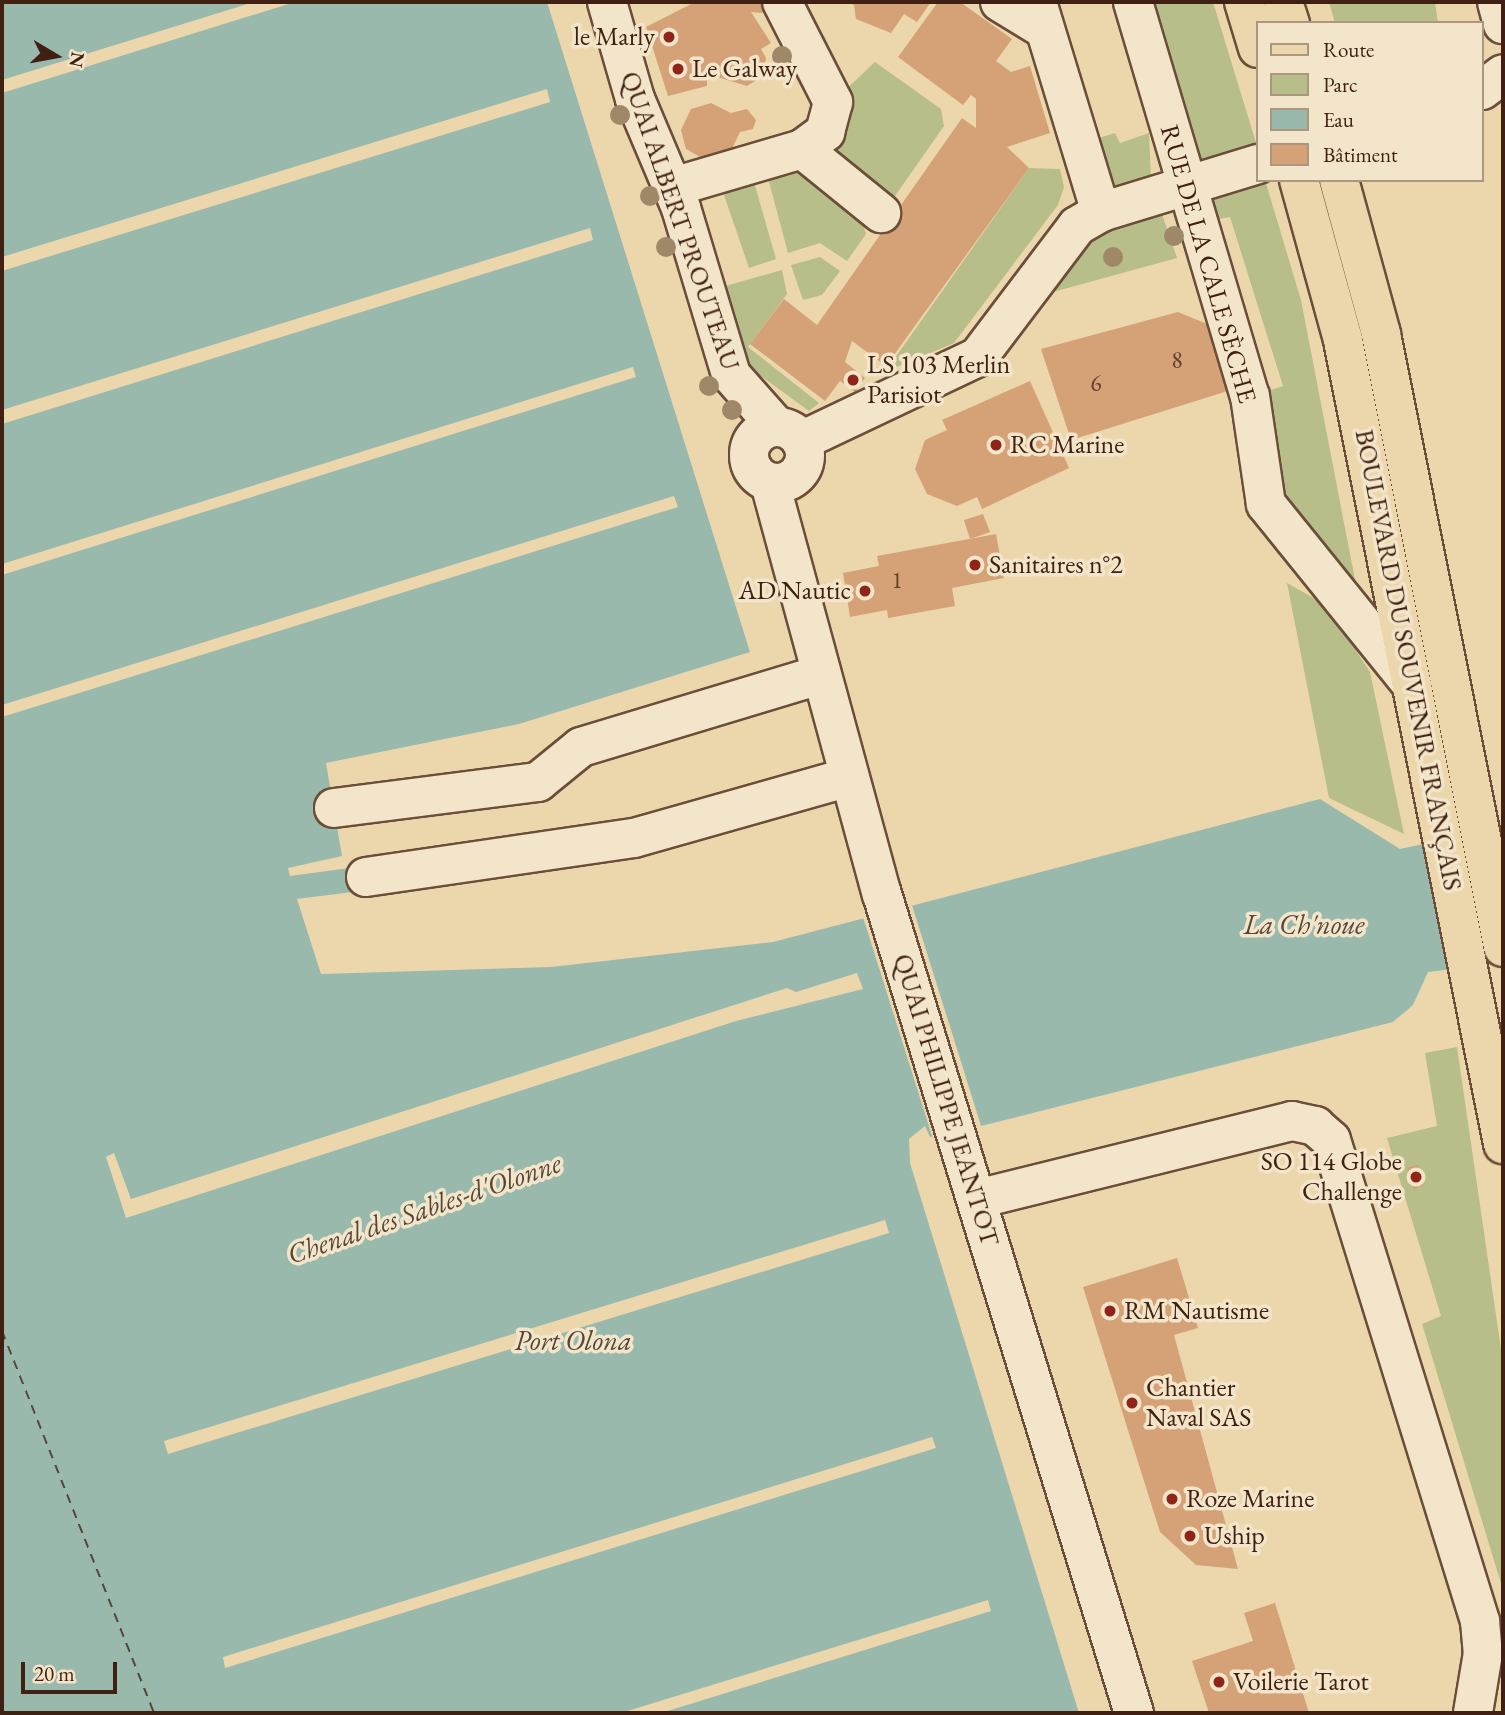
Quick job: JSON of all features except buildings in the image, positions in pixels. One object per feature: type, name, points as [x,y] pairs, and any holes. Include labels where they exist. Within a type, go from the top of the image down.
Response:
[{"type":"main road","points":[[1244,2],[1256,41]]},
{"type":"main road","points":[[1283,2],[1289,21]]},
{"type":"main road","name":"BOULEVARD DU SOUVENIR FRANÇAIS","points":[[1300,182],[1343,340],[1414,687],[1453,790],[1503,947]]},
{"type":"main road","name":"BOULEVARD DU SOUVENIR FRANÇAIS","points":[[1340,182],[1381,334],[1453,790],[1483,1029],[1503,1144]]},
{"type":"street","name":"QUAI ALBERT PROUTEAU","points":[[607,2],[635,99],[674,187],[731,375],[789,434]]},
{"type":"street","points":[[674,187],[802,149],[825,132],[832,102],[782,2]]},
{"type":"street","points":[[1000,2],[1039,15],[1088,159],[1101,212]]},
{"type":"street","name":"RUE DE LA CALE SÈCHE","points":[[1133,2],[1250,396],[1266,504],[1364,618],[1414,687]]},
{"type":"street","points":[[1497,2],[1503,24]]},
{"type":"street","points":[[1484,88],[1503,74]]},
{"type":"street","points":[[802,149],[881,213]]},
{"type":"street","points":[[789,434],[978,358],[1077,226],[1101,212],[1256,165]]},
{"type":"street","name":"QUAI PHILIPPE JEANTOT","points":[[789,434],[759,433],[749,450],[752,469],[770,483],[818,676],[882,894],[1134,1713]]},
{"type":"street","points":[[334,808],[538,782],[581,747],[818,676]]},
{"type":"street","points":[[366,877],[634,838],[849,777]]},
{"type":"street","points":[[977,1199],[1292,1121],[1315,1126],[1331,1140],[1480,1620],[1483,1653],[1473,1713]]},
{"type":"green space","points":[[1146,2],[1213,2],[1256,146],[1196,161]]},
{"type":"green space","points":[[1329,2],[1435,2],[1438,21],[1334,21]]},
{"type":"green space","points":[[875,62],[941,109],[944,126],[895,196],[874,197],[830,148],[840,95]]},
{"type":"green space","points":[[1115,133],[1120,143],[1149,133],[1151,179],[1110,188],[1093,140]]},
{"type":"green space","points":[[1029,168],[1060,169],[1064,187],[1058,205],[954,343],[885,372]]},
{"type":"green space","points":[[799,170],[861,217],[866,234],[847,261],[820,243],[788,253],[768,178]]},
{"type":"green space","points":[[754,182],[776,259],[749,268],[722,189]]},
{"type":"green space","points":[[1266,182],[1301,300],[1357,590],[1279,499],[1261,393],[1283,386],[1230,217],[1208,221],[1209,206],[1218,196]]},
{"type":"green space","points":[[1162,214],[1177,258],[1053,292],[1049,284],[1082,240]]},
{"type":"green space","points":[[820,257],[840,271],[822,295],[803,300],[791,265]]},
{"type":"green space","points":[[782,270],[787,294],[748,347],[819,403],[809,411],[746,365],[722,287]]},
{"type":"green space","points":[[1287,583],[1326,605],[1370,672],[1404,834],[1329,798]]},
{"type":"green space","points":[[1457,1047],[1503,1363],[1503,1590],[1422,1324],[1441,1316],[1387,1138],[1437,1126],[1425,1053]]},
{"type":"water","name":"Port Olona","points":[[2,2],[547,2],[750,652],[519,724],[326,763],[342,856],[288,868],[290,876],[364,866],[368,890],[297,899],[321,974],[551,967],[773,942],[1320,799],[1400,849],[1503,827],[1503,963],[1428,972],[1413,1005],[1393,1022],[985,1125],[930,1137],[925,1126],[909,1139],[910,1163],[1079,1713],[2,1713]]},
{"type":"pier","points":[[254,2],[295,2],[2,93],[2,80]]},
{"type":"pier","points":[[547,89],[550,102],[2,271],[2,257]]},
{"type":"pier","points":[[590,228],[593,240],[2,424],[2,410]]},
{"type":"pier","points":[[633,367],[636,377],[2,575],[2,564]]},
{"type":"pier","points":[[674,496],[678,507],[2,717],[2,705]]},
{"type":"pier","points":[[911,902],[982,1129],[933,1139],[862,914]]},
{"type":"pier","points":[[857,973],[863,989],[736,1021],[126,1218],[106,1157],[114,1153],[131,1199],[787,988],[796,992]]},
{"type":"pier","points":[[885,1220],[889,1233],[168,1454],[164,1441]]},
{"type":"pier","points":[[932,1437],[936,1448],[225,1668],[223,1657]]},
{"type":"pier","points":[[988,1600],[991,1611],[661,1713],[621,1713]]},
{"type":"ferry route","points":[[2,1331],[154,1713]]},
{"type":"place","name":"le Marly","points":[[669,37]]},
{"type":"place","name":"Le Galway","points":[[678,69]]},
{"type":"place","name":"LS 103 Merlin Parisiot","points":[[853,380]]},
{"type":"place","name":"RC Marine","points":[[996,445]]},
{"type":"place","name":"Sanitaires n°2","points":[[975,565]]},
{"type":"place","name":"AD Nautic","points":[[865,591]]},
{"type":"place","name":"SO 114 Globe Challenge","points":[[1416,1177]]},
{"type":"place","name":"RM Nautisme","points":[[1110,1311]]},
{"type":"place","name":"Chantier Naval SAS","points":[[1132,1403]]},
{"type":"place","name":"Roze Marine","points":[[1172,1499]]},
{"type":"place","name":"Uship","points":[[1190,1536]]},
{"type":"place","name":"Voilerie Tarot","points":[[1219,1682]]},
{"type":"water label","name":"La Ch'noue","points":[[1304,924]]},
{"type":"water label","name":"Chenal des Sables-d'Olonne","points":[[424,1208]]}]
